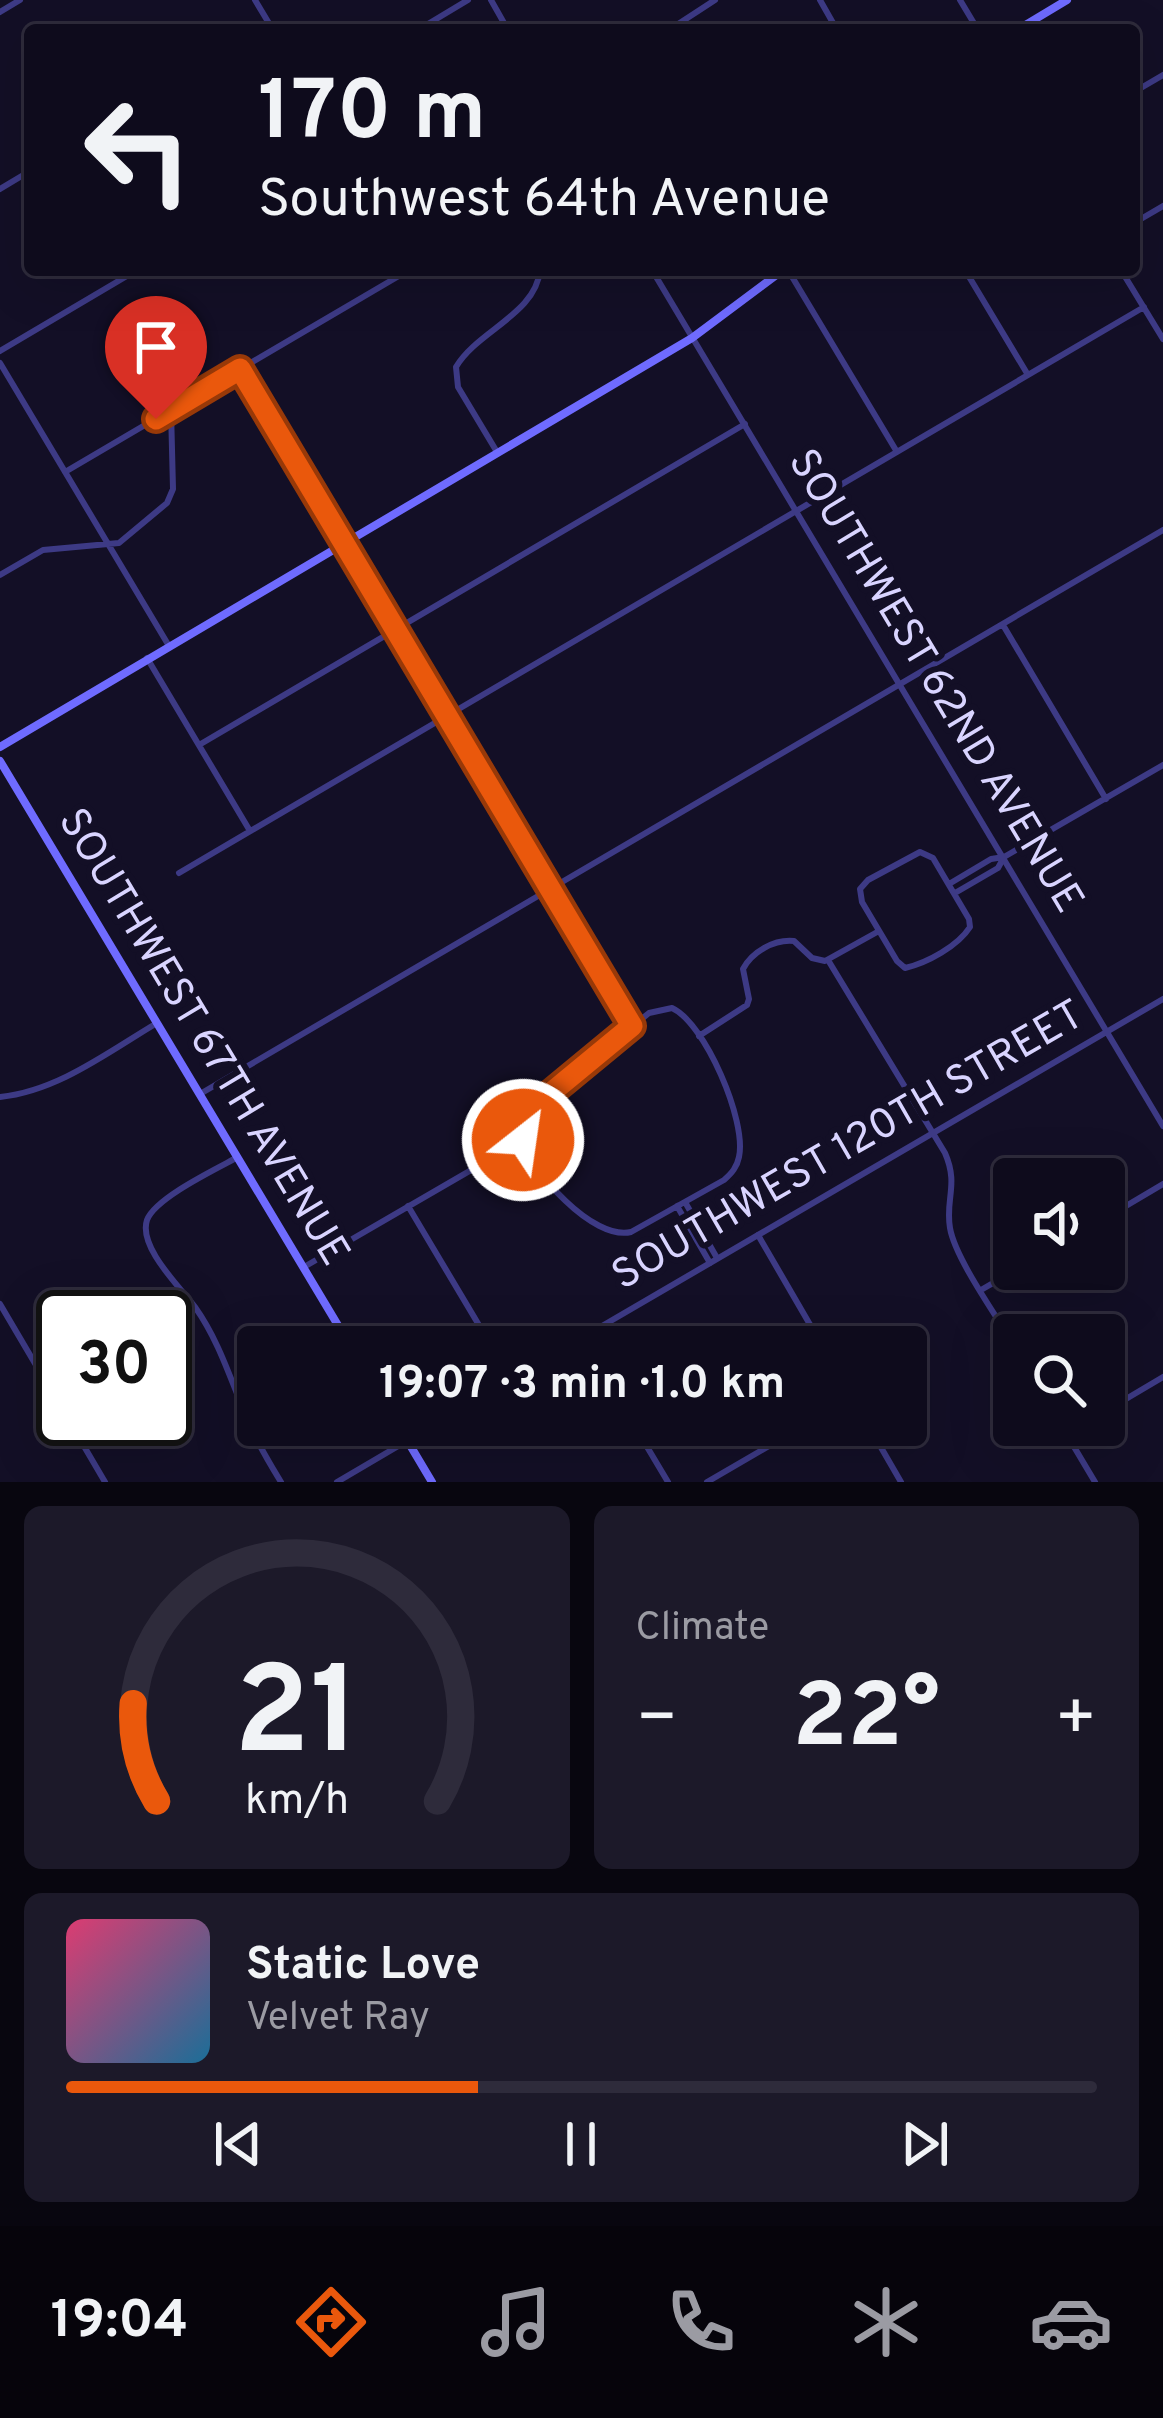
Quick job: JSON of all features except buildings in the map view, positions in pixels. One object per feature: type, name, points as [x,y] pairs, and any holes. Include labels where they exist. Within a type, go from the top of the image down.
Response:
[{"type":"main road","points":[[1026,24],[1067,0]]},
{"type":"main road","points":[[0,747],[692,338],[777,276]]},
{"type":"main road","name":"SOUTHWEST 67TH AVENUE","points":[[0,761],[339,1326]]},
{"type":"main road","points":[[410,1446],[432,1482]]},
{"type":"street","points":[[428,24],[468,0]]},
{"type":"street","points":[[678,24],[716,0]]},
{"type":"street","points":[[0,12],[17,1]]},
{"type":"street","points":[[0,351],[127,276]]},
{"type":"street","points":[[65,472],[399,276]]},
{"type":"street","points":[[497,452],[458,387],[457,367],[534,292],[538,276]]},
{"type":"street","name":"SOUTHWEST 62ND AVENUE","points":[[656,276],[1163,1126]]},
{"type":"street","points":[[789,276],[897,452]]},
{"type":"street","points":[[969,276],[1028,376]]},
{"type":"street","points":[[1125,276],[1163,339]]},
{"type":"street","points":[[179,873],[1144,308]]},
{"type":"street","points":[[0,363],[169,646]]},
{"type":"street","points":[[240,369],[632,1026]]},
{"type":"street","points":[[0,575],[43,550],[119,543],[170,499],[171,410]]},
{"type":"street","points":[[199,745],[745,424]]},
{"type":"street","points":[[200,1094],[1163,530]]},
{"type":"street","points":[[1003,625],[1106,799]]},
{"type":"street","points":[[147,658],[251,832]]},
{"type":"street","points":[[949,884],[1163,765]]},
{"type":"street","points":[[924,852],[934,858],[949,884],[969,919],[969,931],[905,968],[862,902],[860,889],[913,854],[924,852]]},
{"type":"street","points":[[954,893],[998,868],[1004,857]]},
{"type":"street","points":[[699,1036],[747,1005],[743,969],[763,950],[779,941],[794,941],[816,961],[828,960],[879,931]]},
{"type":"street","points":[[828,960],[933,1133],[952,1174],[952,1238],[995,1314]]},
{"type":"street","name":"SOUTHWEST 120TH STREET","points":[[602,1326],[1163,999]]},
{"type":"street","points":[[672,1008],[683,1014],[699,1036],[726,1086],[737,1121],[740,1154],[730,1175],[631,1232],[607,1230],[583,1217],[556,1191],[523,1140],[522,1126],[529,1111],[656,1010],[672,1008]]},
{"type":"street","points":[[0,1097],[51,1084],[157,1023]]},
{"type":"street","points":[[304,1267],[523,1140]]},
{"type":"street","points":[[238,1157],[160,1204],[146,1229],[158,1259],[213,1336],[247,1419],[281,1482]]},
{"type":"street","points":[[1125,1207],[1163,1184]]},
{"type":"street","points":[[681,1204],[714,1261]]},
{"type":"street","points":[[408,1205],[480,1326]]},
{"type":"street","points":[[758,1235],[811,1326]]},
{"type":"street","points":[[981,1290],[993,1283]]},
{"type":"street","points":[[0,1304],[36,1365]]},
{"type":"street","points":[[1125,1400],[1163,1377]]},
{"type":"street","points":[[82,1446],[100,1480]]},
{"type":"street","points":[[337,1482],[398,1446]]},
{"type":"street","points":[[647,1446],[668,1482]]},
{"type":"street","points":[[707,1482],[769,1446]]},
{"type":"street","points":[[881,1446],[902,1482]]},
{"type":"street","points":[[1073,1446],[1095,1482]]},
{"type":"route","points":[[156,419],[240,369],[632,1026],[529,1111],[522,1126],[523,1140]]}]
